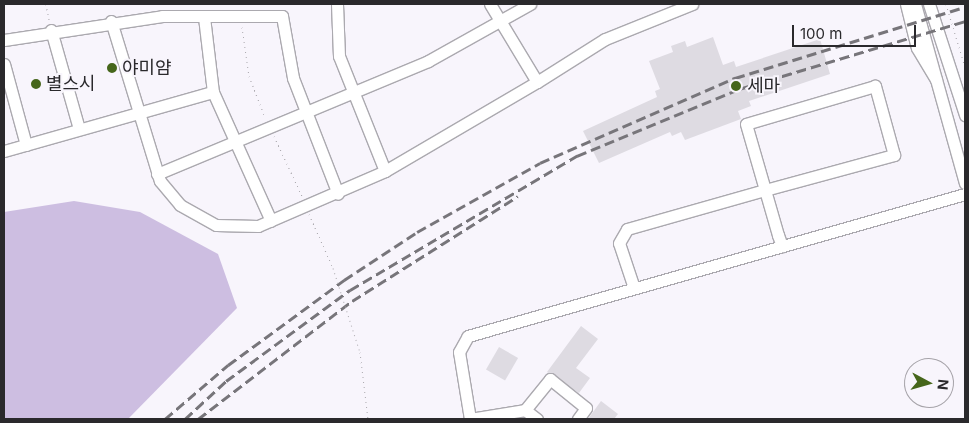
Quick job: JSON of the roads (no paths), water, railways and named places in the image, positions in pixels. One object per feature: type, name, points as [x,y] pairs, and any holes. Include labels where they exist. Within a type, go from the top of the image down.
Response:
[{"type":"street","points":[[337,4],[338,56],[385,171]]},
{"type":"street","points":[[490,4],[537,82]]},
{"type":"street","points":[[157,174],[235,144],[306,112],[354,94],[501,22],[530,4]]},
{"type":"street","points":[[111,21],[157,174],[180,205],[216,225],[258,226],[338,194],[385,171],[537,82],[605,39],[692,4]]},
{"type":"street","points":[[906,4],[917,48],[941,87]]},
{"type":"street","points":[[915,4],[941,87],[965,183]]},
{"type":"street","points":[[930,4],[965,115]]},
{"type":"street","points":[[4,40],[51,30],[111,21],[242,15],[282,16],[292,78],[338,194]]},
{"type":"street","points":[[204,17],[213,92],[271,221]]},
{"type":"street","points":[[51,30],[79,129]]},
{"type":"street","points":[[4,64],[8,96],[26,145]]},
{"type":"street","points":[[634,288],[619,243],[627,229],[765,190],[894,155],[875,86],[746,124],[765,190],[782,246]]},
{"type":"street","points":[[4,151],[213,92]]},
{"type":"street","points":[[578,419],[586,408],[550,379],[525,410],[470,419],[459,352],[468,336],[965,194]]},
{"type":"street","points":[[525,410],[537,419]]},
{"type":"railway","points":[[165,419],[228,365],[344,280],[417,232],[540,163],[735,78],[965,7]]},
{"type":"railway","points":[[185,419],[226,381],[350,290],[577,156],[739,89],[965,21]]},
{"type":"railway","points":[[198,419],[352,301],[518,196]]},
{"type":"place","name":"야미얌","points":[[112,68]]},
{"type":"place","name":"별스시","points":[[36,84]]},
{"type":"place","name":"세마","points":[[736,86]]}]
